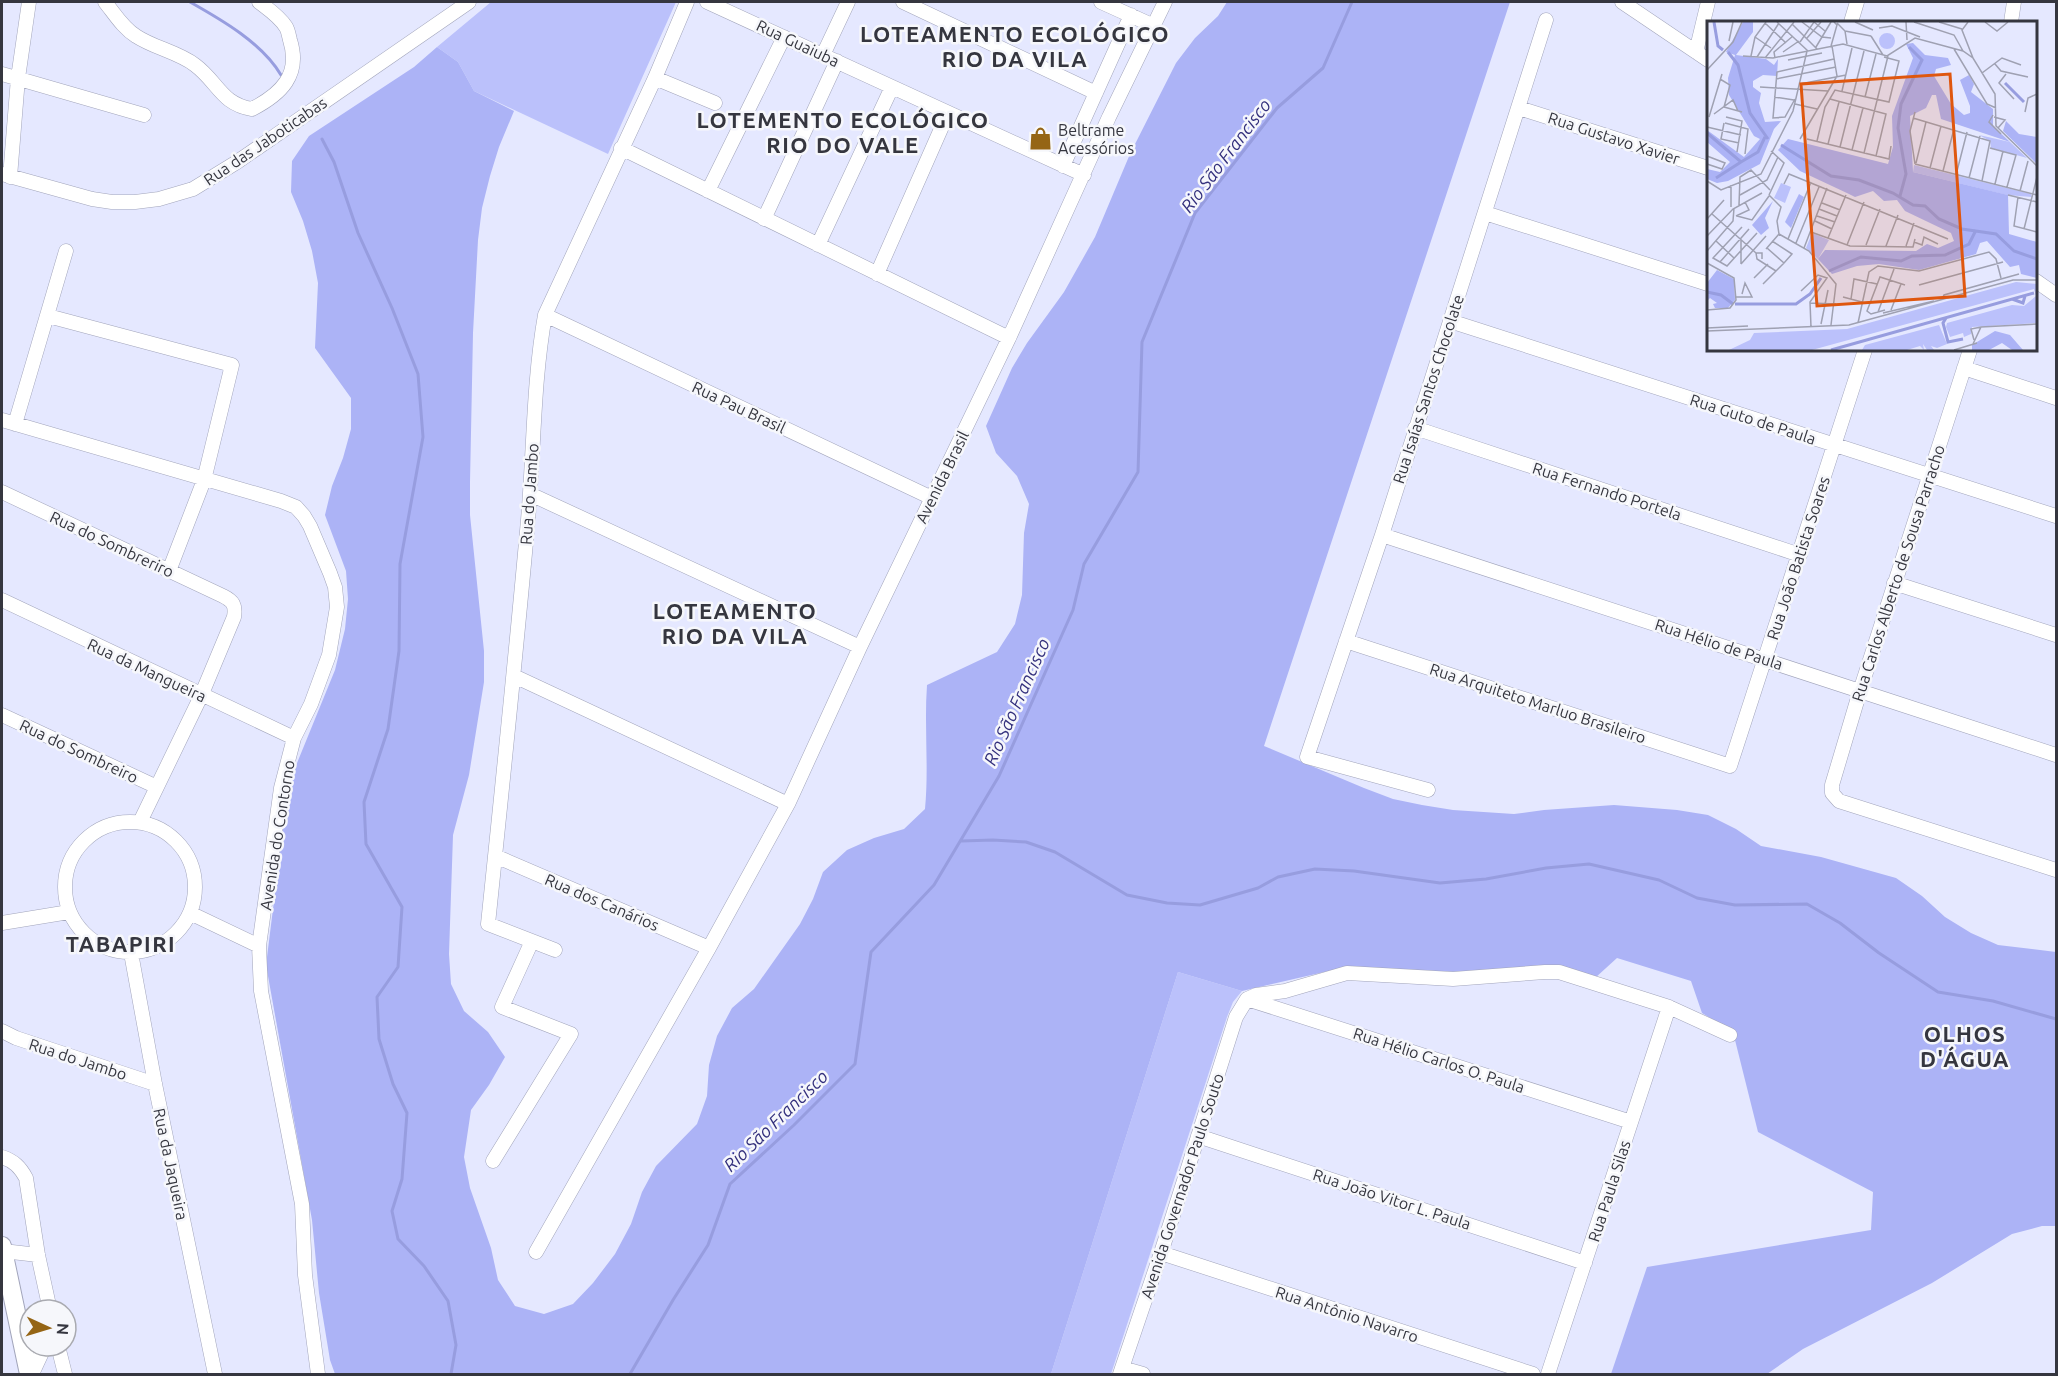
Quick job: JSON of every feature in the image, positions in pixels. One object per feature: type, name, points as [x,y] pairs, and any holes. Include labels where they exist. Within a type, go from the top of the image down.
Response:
[{"type":"main road","points":[[2,1249],[30,1374]]},
{"type":"street","points":[[6,175],[29,2]]},
{"type":"street","points":[[105,2],[123,25],[136,36],[194,64],[213,81],[227,99],[240,107],[252,109],[277,94],[289,79],[293,68],[293,50],[286,27],[259,2]]},
{"type":"street","name":"Rua das Jaboticabas","points":[[6,175],[92,199],[112,202],[159,199],[193,189],[237,162],[469,2]]},
{"type":"street","name":"Rua do Jambo","points":[[532,941],[489,924],[530,494],[536,372],[545,315],[655,78],[687,2]]},
{"type":"street","name":"Rua Guaiuba","points":[[707,2],[1084,175]]},
{"type":"street","points":[[823,55],[848,2]]},
{"type":"street","points":[[903,2],[1096,93]]},
{"type":"street","points":[[1101,2],[1154,26]]},
{"type":"street","name":"Avenida Brasil","points":[[536,1252],[788,804],[1165,2]]},
{"type":"street","points":[[1622,2],[1707,59]]},
{"type":"street","points":[[1696,52],[1708,2]]},
{"type":"street","points":[[1851,21],[1857,2]]},
{"type":"street","points":[[2011,21],[2014,2]]},
{"type":"street","points":[[1063,166],[1131,15]]},
{"type":"street","name":"Rua Isaías Santos Chocolate","points":[[1428,790],[1307,757],[1382,535],[1414,428],[1546,20]]},
{"type":"street","points":[[708,191],[784,37]]},
{"type":"street","points":[[764,219],[837,62]]},
{"type":"street","points":[[2,74],[144,115]]},
{"type":"street","points":[[655,78],[715,102]]},
{"type":"street","points":[[818,245],[892,87]]},
{"type":"street","name":"Rua Gustavo Xavier","points":[[1519,108],[1707,168]]},
{"type":"street","points":[[877,273],[948,113]]},
{"type":"street","points":[[621,148],[1009,338]]},
{"type":"street","points":[[1485,213],[1707,284]]},
{"type":"street","points":[[8,422],[48,316],[66,251]]},
{"type":"street","points":[[2037,282],[2056,295]]},
{"type":"street","name":"Rua Pau Brasil","points":[[545,315],[932,498]]},
{"type":"street","points":[[48,316],[232,365],[204,480],[169,571]]},
{"type":"street","name":"Rua Guto de Paula","points":[[1449,321],[2056,516]]},
{"type":"street","name":"Rua João Batista Soares","points":[[1730,766],[1865,351]]},
{"type":"street","name":"Rua Carlos Alberto de Sousa Parracho","points":[[1970,351],[1860,691],[1832,785],[1834,798],[2056,870]]},
{"type":"street","points":[[1964,368],[2056,398]]},
{"type":"street","name":"Avenida do Contorno","points":[[8,422],[296,507],[310,526],[335,586],[337,607],[330,655],[311,704],[294,738],[281,788],[259,946],[261,991],[302,1204],[305,1275],[318,1374]]},
{"type":"street","name":"Rua Fernando Portela","points":[[1414,428],[1800,555]]},
{"type":"street","name":"Rua do Sombreriro","points":[[2,492],[223,596]]},
{"type":"street","points":[[530,494],[860,647]]},
{"type":"street","name":"Rua Hélio de Paula","points":[[1382,535],[1765,658],[2056,755]]},
{"type":"street","points":[[1894,583],[2056,635]]},
{"type":"street","name":"Rua do Sombreiro","points":[[140,822],[201,696],[234,616],[234,605],[231,600],[223,596]]},
{"type":"street","name":"Rua da Mangueira","points":[[2,600],[294,738]]},
{"type":"street","name":"Rua Arquiteto Marluo Brasileiro","points":[[1346,641],[1730,766]]},
{"type":"street","points":[[514,676],[788,804]]},
{"type":"street","name":"Rua do Sombreiro","points":[[2,716],[157,788]]},
{"type":"street","points":[[117,822],[140,822],[159,828],[175,839],[187,855],[194,874],[195,894],[190,913],[180,929],[166,942],[149,950],[131,953],[112,950],[94,942],[80,929],[69,912],[64,890],[68,867],[78,846],[96,831],[117,822]]},
{"type":"street","name":"Rua dos Canários","points":[[495,856],[709,948]]},
{"type":"street","points":[[2,923],[69,912]]},
{"type":"street","points":[[190,913],[259,946]]},
{"type":"street","points":[[493,1161],[571,1034],[502,1006],[532,941],[555,950]]},
{"type":"street","name":"Rua da Jaqueira","points":[[131,953],[154,1084],[215,1374]]},
{"type":"street","points":[[1247,999],[1256,995],[1286,991],[1347,973],[1453,979],[1545,972],[1571,975],[1669,1007],[1731,1035]]},
{"type":"street","name":"Rua Hélio Carlos O. Paula","points":[[1247,999],[1631,1122]]},
{"type":"street","name":"Avenida Governador Paulo Souto","points":[[1121,1371],[1236,1017],[1247,999]]},
{"type":"street","name":"Rua Paula Silas","points":[[1548,1374],[1669,1007]]},
{"type":"street","name":"Rua do Jambo","points":[[2,1031],[16,1038],[154,1084]]},
{"type":"street","name":"Rua João Vitor L. Paula","points":[[1198,1136],[1585,1263]]},
{"type":"street","points":[[2,1157],[20,1167],[26,1178],[47,1298]]},
{"type":"street","points":[[2,1249],[38,1255]]},
{"type":"street","name":"Rua Antônio Navarro","points":[[1161,1253],[1533,1374]]},
{"type":"street","points":[[30,1374],[39,1358]]},
{"type":"street","points":[[61,1358],[64,1374]]},
{"type":"street","points":[[1121,1371],[1143,1374]]},
{"type":"shaded area","points":[[491,2],[676,2],[608,154],[474,91],[458,62],[437,47]]},
{"type":"shaded area","points":[[1227,2],[1510,2],[1264,746],[1393,799],[1453,810],[1514,814],[1614,805],[1708,815],[1736,829],[1761,846],[1821,857],[1896,878],[1922,896],[1945,917],[1971,933],[1998,945],[2056,952],[2056,1226],[2042,1226],[2012,1234],[1932,1283],[1803,1349],[1767,1374],[1611,1374],[1647,1267],[1871,1230],[1873,1192],[1758,1132],[1733,1032],[1702,1013],[1691,981],[1617,958],[1595,978],[1346,967],[1242,991],[1178,972],[1051,1374],[335,1374],[330,1360],[319,1293],[312,1220],[266,965],[286,805],[295,768],[335,670],[345,629],[348,599],[346,571],[325,515],[351,429],[351,398],[315,348],[318,283],[312,251],[291,192],[292,161],[309,136],[414,67],[437,47],[458,62],[474,91],[514,111],[490,176],[482,208],[478,240],[473,333],[470,515],[484,651],[484,682],[469,775],[453,835],[449,954],[451,984],[464,1011],[488,1032],[505,1057],[471,1110],[464,1157],[470,1188],[491,1248],[498,1280],[515,1306],[544,1314],[573,1304],[593,1283],[615,1254],[631,1224],[642,1192],[656,1166],[697,1124],[707,1096],[709,1065],[717,1036],[732,1008],[754,989],[800,924],[823,872],[847,850],[874,838],[904,829],[925,809],[927,685],[997,652],[1015,624],[1022,595],[1024,533],[1029,504],[1017,476],[996,453],[986,426],[1012,368],[1064,292],[1095,237],[1130,154],[1176,63],[1195,38],[1218,16]]},
{"type":"shaded area","points":[[1178,972],[1242,991],[1233,1002],[1227,1017],[1111,1374],[1051,1374]]},
{"type":"waterway","points":[[190,2],[252,43],[273,63],[281,75]]},
{"type":"waterway","name":"Rio São Francisco","points":[[630,1374],[708,1245],[730,1184],[855,1064],[871,952],[934,885],[999,776],[1073,610],[1084,564],[1138,472],[1142,342],[1195,213],[1277,108],[1323,68],[1352,2]]},
{"type":"waterway","points":[[322,139],[334,162],[358,233],[392,308],[418,374],[423,437],[400,564],[399,651],[388,729],[364,802],[366,844],[402,907],[398,967],[377,997],[379,1039],[393,1084],[407,1113],[402,1179],[392,1211],[398,1239],[424,1266],[448,1301],[456,1345],[451,1374]]},
{"type":"waterway","points":[[961,841],[1026,842],[1055,852],[1127,895],[1167,903],[1200,905],[1258,888],[1278,877],[1315,869],[1354,871],[1440,883],[1486,879],[1546,868],[1589,864],[1659,880],[1697,898],[1735,905],[1807,904],[1840,923],[1879,953],[1938,992],[1993,1001],[2056,1019]]},
{"type":"place","name":"Beltrame Acessórios","points":[[1040,139]]},
{"type":"district","name":"LOTEAMENTO ECOLÓGICO RIO DA VILA","points":[[1015,46]]},
{"type":"district","name":"LOTEMENTO ECOLÓGICO RIO DO VALE","points":[[843,132]]},
{"type":"district","name":"LOTEAMENTO RIO DA VILA","points":[[735,624]]},
{"type":"district","name":"TABAPIRI","points":[[121,944]]},
{"type":"district","name":"OLHOS D'ÁGUA","points":[[1965,1046]]}]
